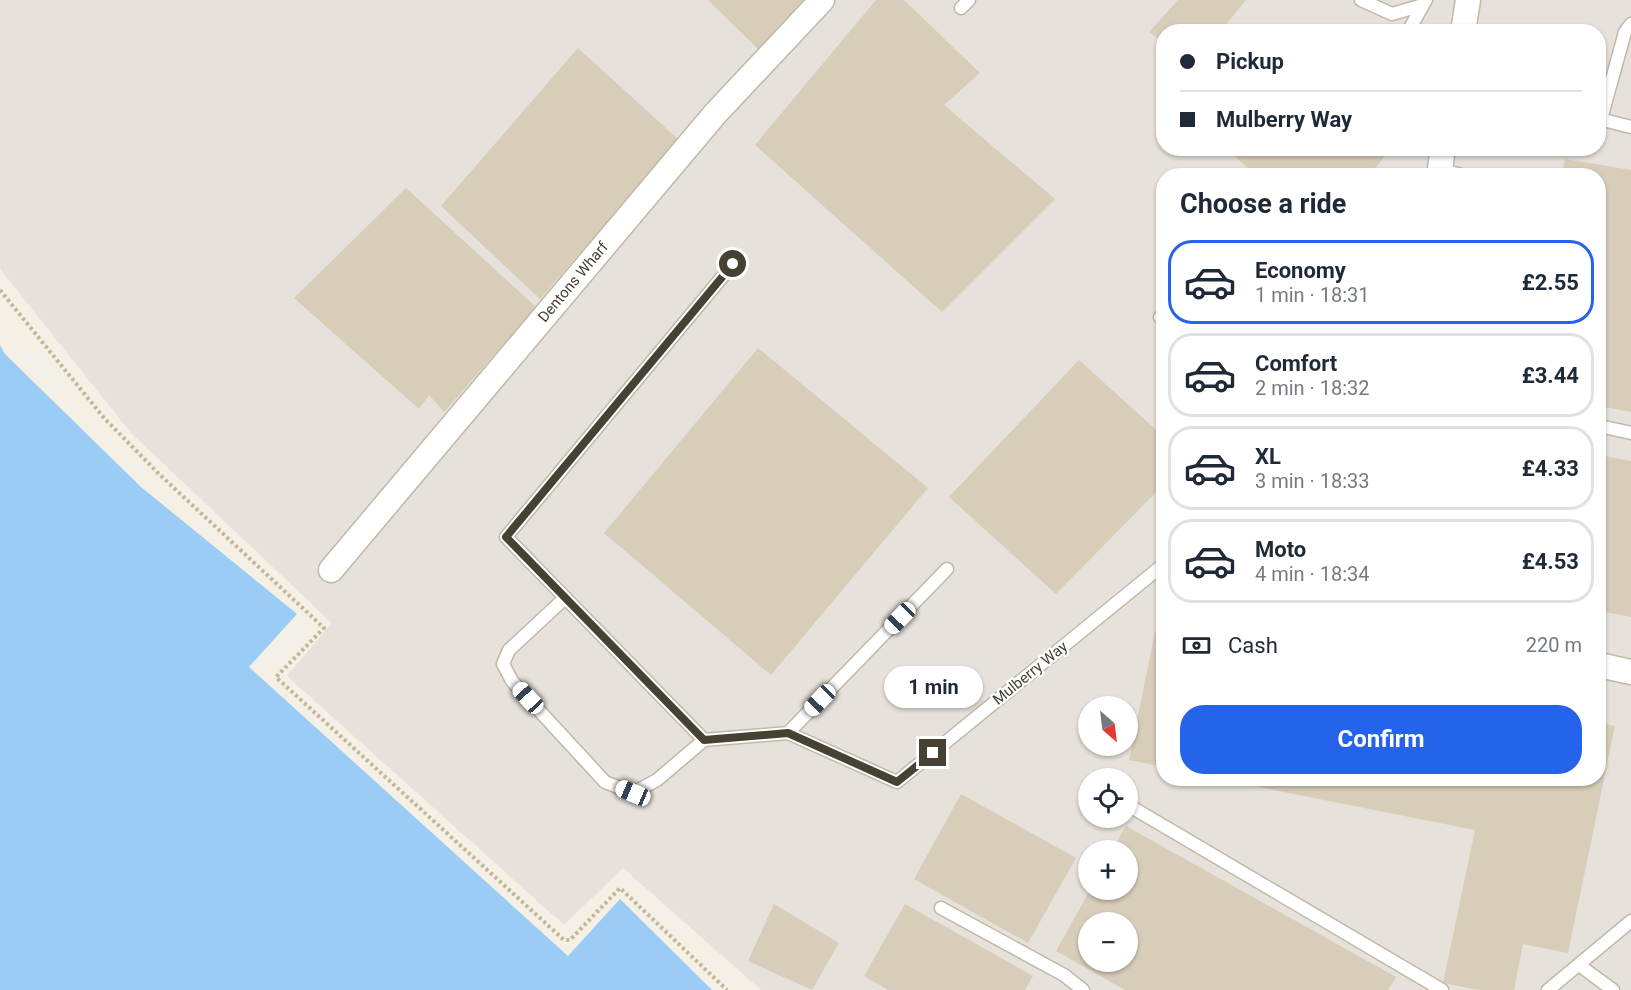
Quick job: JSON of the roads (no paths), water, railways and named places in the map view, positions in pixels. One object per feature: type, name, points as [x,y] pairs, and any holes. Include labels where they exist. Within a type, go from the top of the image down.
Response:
[{"type":"street","name":"Dentons Wharf","points":[[331,570],[715,114],[822,0]]},
{"type":"street","points":[[1464,24],[1468,0]]},
{"type":"street","points":[[1606,667],[1631,672]]},
{"type":"lane","points":[[1361,0],[1392,14],[1425,3]]},
{"type":"lane","points":[[1413,24],[1425,3]]},
{"type":"lane","points":[[1606,98],[1625,33],[1631,24]]},
{"type":"lane","points":[[1606,120],[1631,127]]},
{"type":"lane","points":[[704,740],[506,537],[733,264]]},
{"type":"lane","points":[[1606,428],[1631,433]]},
{"type":"lane","points":[[565,598],[509,650],[503,664],[512,681],[605,782],[633,793],[657,780],[704,740],[788,733],[947,569]]},
{"type":"lane","name":"Mulberry Way","points":[[788,733],[897,782],[1156,571]]},
{"type":"lane","points":[[1138,811],[1442,990]]},
{"type":"lane","points":[[941,908],[1064,975],[1083,990]]},
{"type":"lane","points":[[1548,990],[1631,921]]},
{"type":"lane","points":[[1579,965],[1613,990]]},
{"type":"water","points":[[0,345],[5,354],[141,487],[297,614],[249,667],[568,956],[620,899],[712,990],[0,990]]}]
